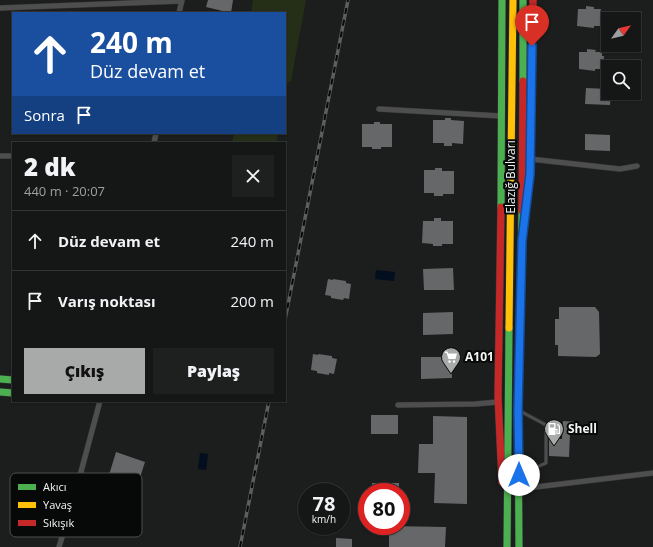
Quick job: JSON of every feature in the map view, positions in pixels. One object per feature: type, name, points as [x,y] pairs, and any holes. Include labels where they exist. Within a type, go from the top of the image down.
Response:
[{"type":"main road","points":[[502,0],[498,402],[500,463],[507,534]]},
{"type":"main road","name":"Elazığ Bulvarı","points":[[507,547],[513,0]]},
{"type":"main road","name":"Elazığ Bulvarı","points":[[519,547],[518,410],[522,241],[523,0]]},
{"type":"main road","points":[[522,241],[530,174],[533,0]]},
{"type":"main road","points":[[0,379],[12,380]]},
{"type":"main road","points":[[0,392],[12,393]]},
{"type":"street","points":[[0,8],[182,0],[180,12]]},
{"type":"street","points":[[379,109],[501,116]]},
{"type":"street","points":[[0,156],[12,156]]},
{"type":"street","points":[[530,159],[620,169],[637,166]]},
{"type":"street","points":[[81,473],[100,402]]},
{"type":"street","points":[[398,405],[475,404],[498,402]]},
{"type":"street","points":[[519,489],[653,473]]},
{"type":"street","points":[[59,547],[62,537]]},
{"type":"lane","points":[[518,410],[546,425],[546,463],[519,475]]},
{"type":"green space","points":[[253,0],[306,0],[291,81],[286,84],[286,12],[251,12]]},
{"type":"green space","points":[[234,134],[278,135],[276,142],[232,142]]},
{"type":"water","points":[[376,270],[395,272],[394,281],[375,279]]},
{"type":"water","points":[[200,453],[208,454],[206,470],[198,469]]},
{"type":"building","points":[[208,0],[233,0],[231,12],[206,7]]},
{"type":"building","points":[[586,6],[594,7],[594,9],[601,9],[600,26],[594,26],[594,28],[577,26],[578,9],[586,9]]},
{"type":"building","points":[[587,49],[596,50],[595,52],[602,52],[602,56],[604,56],[604,60],[601,60],[601,69],[595,69],[595,71],[579,69],[579,52],[587,52]]},
{"type":"building","points":[[586,88],[601,89],[601,100],[610,100],[610,105],[585,104]]},
{"type":"building","points":[[445,118],[464,121],[463,144],[452,143],[452,146],[444,146],[444,143],[433,143],[433,120],[445,120]]},
{"type":"building","points":[[374,122],[380,122],[380,124],[392,124],[392,147],[372,149],[372,147],[362,147],[362,124],[374,124]]},
{"type":"building","points":[[585,134],[610,135],[610,151],[585,150]]},
{"type":"building","points":[[435,168],[442,168],[442,171],[454,171],[454,194],[434,196],[434,193],[424,193],[424,170],[435,170]]},
{"type":"building","points":[[434,218],[441,218],[441,221],[453,221],[453,244],[433,246],[433,244],[422,243],[423,221],[434,221]]},
{"type":"building","points":[[453,268],[454,290],[424,290],[423,269]]},
{"type":"building","points":[[328,279],[346,281],[346,283],[351,284],[349,299],[344,298],[343,300],[331,298],[331,296],[325,295]]},
{"type":"building","points":[[559,307],[595,307],[599,312],[600,354],[596,357],[558,356],[558,345],[555,345],[555,319],[559,319]]},
{"type":"building","points":[[453,312],[453,334],[423,335],[423,313]]},
{"type":"building","points":[[313,354],[332,356],[332,358],[337,359],[334,374],[329,373],[329,375],[317,373],[317,371],[311,370]]},
{"type":"building","points":[[421,357],[451,357],[452,378],[421,379]]},
{"type":"building","points":[[371,415],[398,415],[398,434],[371,434]]},
{"type":"building","points":[[433,416],[467,417],[467,504],[434,503],[435,473],[418,473],[419,444],[433,444]]},
{"type":"building","points":[[563,421],[578,422],[578,433],[570,433],[569,457],[549,456],[549,439],[562,439]]},
{"type":"building","points":[[116,452],[145,462],[142,473],[110,473]]},
{"type":"building","points":[[410,526],[446,527],[445,547],[389,547],[389,535],[410,535]]},
{"type":"building","points":[[336,538],[352,539],[352,547],[336,547]]},
{"type":"railway","points":[[286,315],[348,0]]},
{"type":"railway","points":[[240,547],[269,402]]},
{"type":"traffic: fast","points":[[501,207],[502,0]]},
{"type":"traffic: fast","points":[[523,0],[523,81]]},
{"type":"traffic: fast","points":[[519,547],[518,410],[522,211]]},
{"type":"traffic: fast","points":[[507,547],[509,328]]},
{"type":"traffic: fast","points":[[0,379],[12,380]]},
{"type":"traffic: fast","points":[[0,392],[12,393]]},
{"type":"traffic: slow","points":[[509,328],[513,0]]},
{"type":"traffic: jam","points":[[527,194],[530,174],[533,0]]},
{"type":"traffic: jam","points":[[522,211],[523,81]]},
{"type":"traffic: jam","points":[[501,207],[498,396],[502,482]]},
{"type":"place","name":"A101","points":[[451,374]]},
{"type":"place","name":"Shell","points":[[554,446]]},
{"type":"route","points":[[519,475],[518,410],[522,241],[530,174],[532,46]]}]
